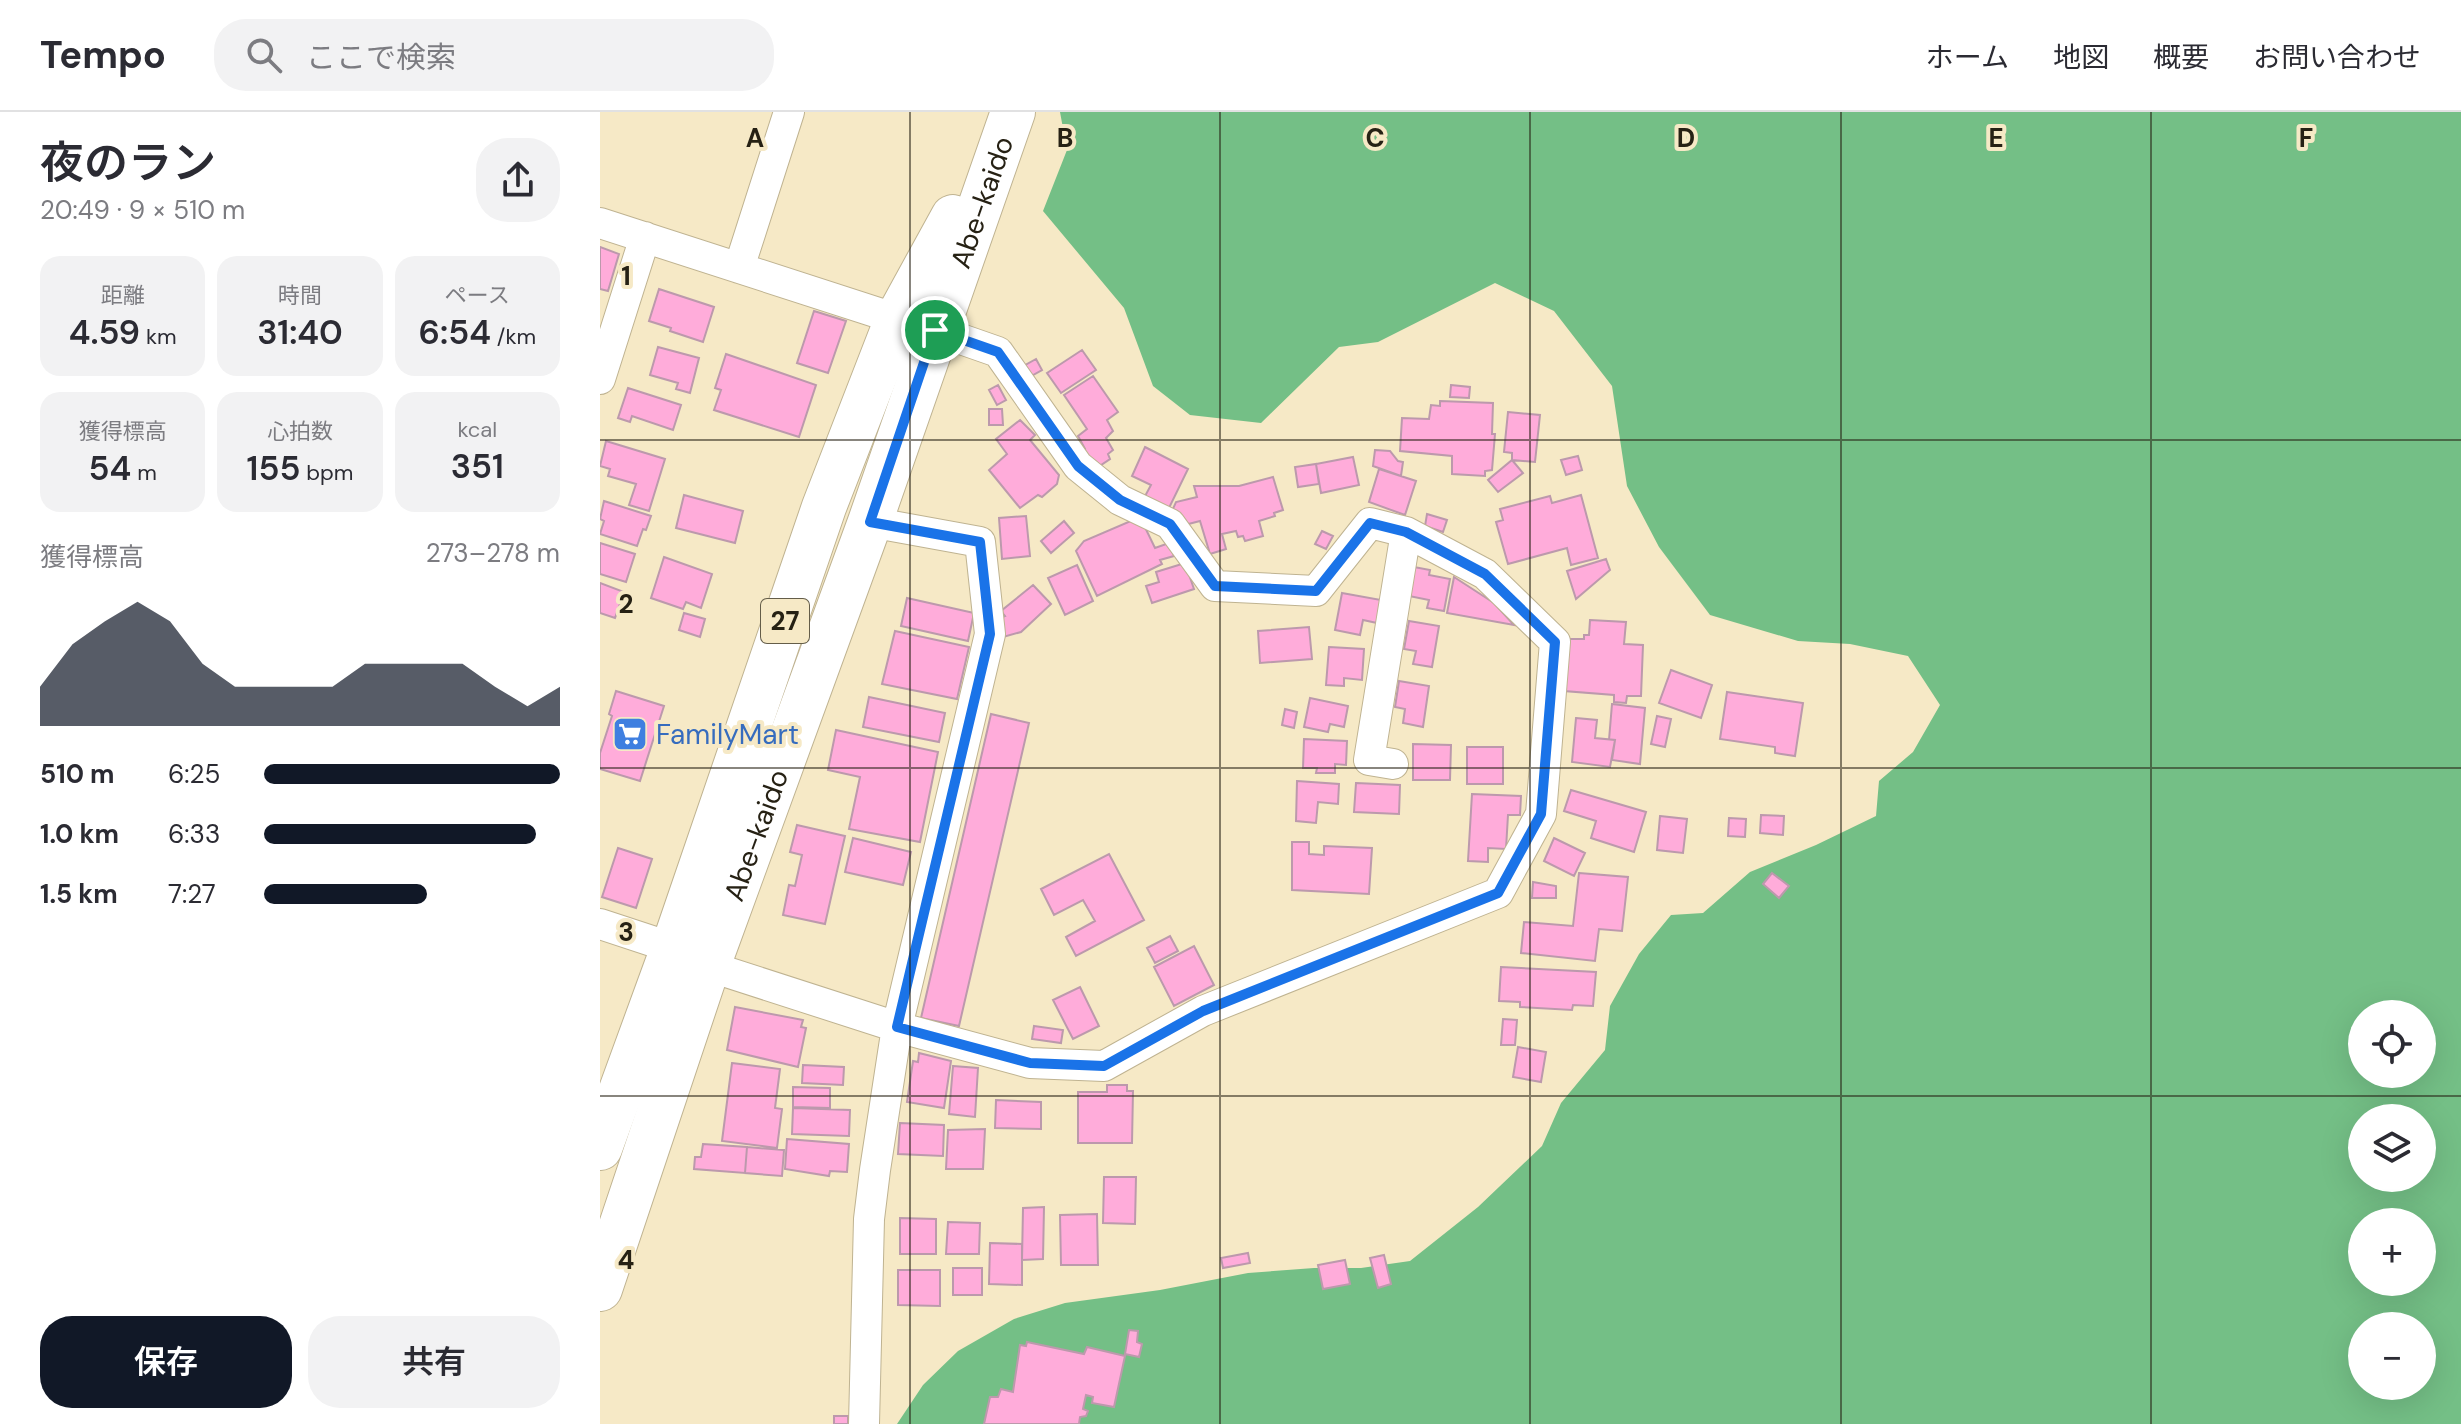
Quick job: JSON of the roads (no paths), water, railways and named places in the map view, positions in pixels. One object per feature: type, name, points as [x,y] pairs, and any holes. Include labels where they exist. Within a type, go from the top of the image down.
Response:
[{"type":"main road","name":"Abe-kaido","points":[[600,1289],[690,957],[824,507],[916,325],[1011,112]]},
{"type":"main road","name":"Abe-kaido","points":[[600,1148],[690,957],[870,522],[916,325]]},
{"type":"street","points":[[739,268],[789,112]]},
{"type":"street","points":[[600,223],[998,352],[1078,466],[1120,500],[1170,524],[1215,586],[1316,591],[1370,523],[1406,532],[1485,574],[1555,642],[1541,814],[1498,893],[1203,1011],[1104,1066],[1030,1063],[897,1027],[600,924]]},
{"type":"street","points":[[600,379],[645,237]]},
{"type":"street","points":[[864,1424],[869,1219],[897,1027],[990,634],[980,542],[870,522]]},
{"type":"street","points":[[1393,764],[1369,760],[1406,532]]},
{"type":"place","name":"FamilyMart","points":[[630,734]]}]
